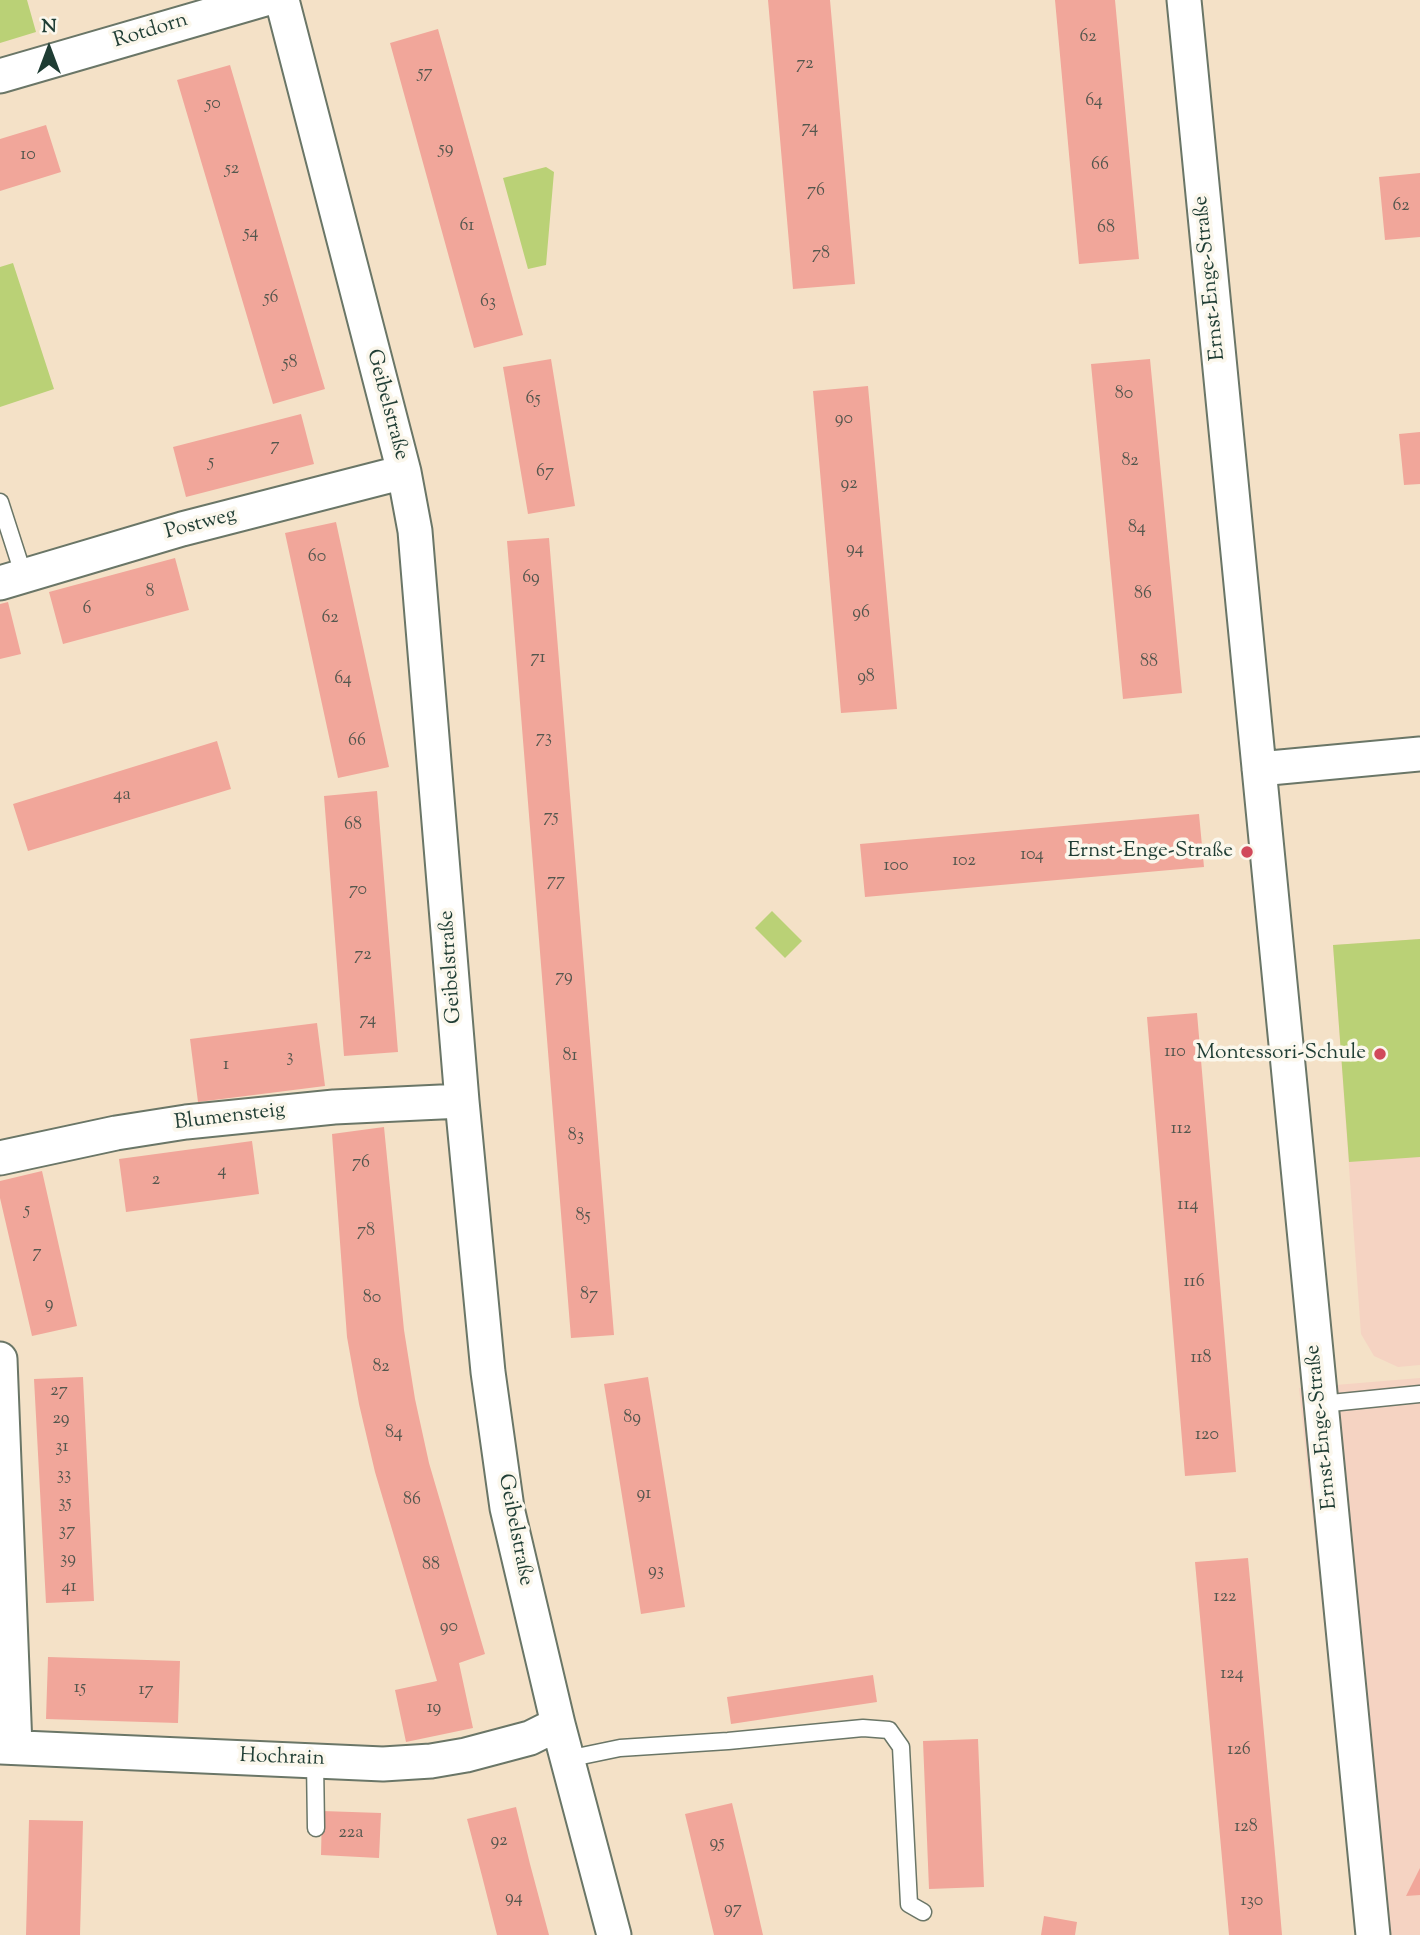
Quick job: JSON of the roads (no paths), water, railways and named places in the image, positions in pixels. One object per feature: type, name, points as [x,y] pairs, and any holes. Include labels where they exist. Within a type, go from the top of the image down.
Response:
[{"type":"street","name":"Rotdorn","points":[[0,76],[262,0]]},
{"type":"street","name":"Geibelstraße","points":[[282,0],[404,472],[415,531],[462,1101],[488,1372],[507,1507],[558,1724],[614,1935]]},
{"type":"street","name":"Ernst-Enge-Straße","points":[[1184,0],[1373,1935]]},
{"type":"street","name":"Postweg","points":[[9,572],[404,472]]},
{"type":"street","points":[[1259,769],[1408,755]]},
{"type":"street","name":"Blumensteig","points":[[0,1158],[116,1133],[186,1122],[334,1107],[462,1101]]},
{"type":"street","points":[[0,1359],[7,1747]]},
{"type":"street","name":"Hochrain","points":[[7,1747],[383,1764],[466,1755],[530,1738],[558,1724]]},
{"type":"lane","points":[[0,502],[9,572]]},
{"type":"lane","points":[[1321,1404],[1420,1394]]},
{"type":"lane","points":[[567,1759],[620,1748],[863,1728],[888,1730],[901,1747],[909,1904],[923,1912]]},
{"type":"lane","points":[[315,1761],[316,1828]]},
{"type":"place","name":"Ernst-Enge-Straße","points":[[1247,852]]},
{"type":"place","name":"Montessori-Schule","points":[[1380,1054]]}]
